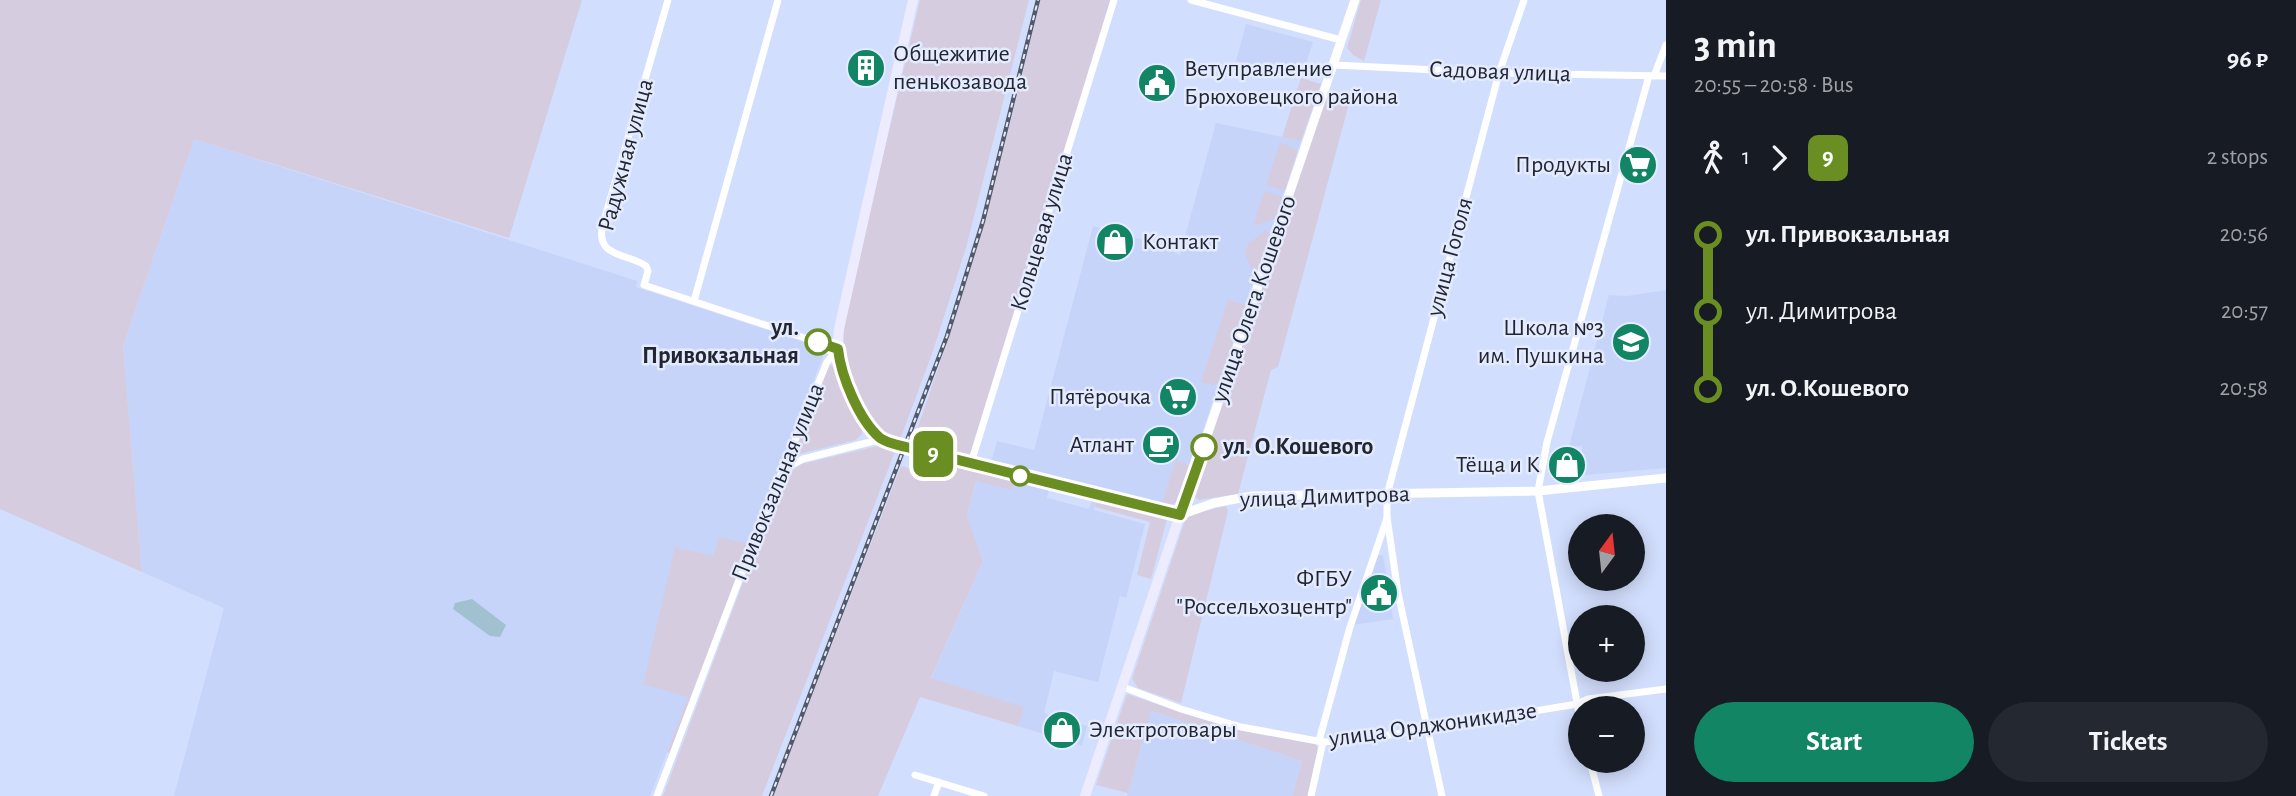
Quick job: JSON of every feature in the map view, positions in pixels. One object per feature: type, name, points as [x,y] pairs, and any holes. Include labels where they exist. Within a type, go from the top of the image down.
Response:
[{"type":"main road","name":"Привокзальная улица","points":[[838,349],[841,315],[913,0]]},
{"type":"main road","points":[[838,349],[845,378],[866,420],[882,439],[1180,515]]},
{"type":"main road","name":"улица Олега Кошевого","points":[[1085,796],[1180,515]]},
{"type":"street","name":"Радужная улица","points":[[668,0],[601,230],[602,241],[608,250],[646,266],[648,271],[643,285],[694,301]]},
{"type":"street","points":[[778,0],[694,301],[838,349]]},
{"type":"street","name":"Кольцевая улица","points":[[971,463],[1114,0]]},
{"type":"street","points":[[1191,0],[1217,3],[1341,40]]},
{"type":"street","name":"улица Олега Кошевого","points":[[1180,515],[1355,0]]},
{"type":"street","name":"улица Гоголя","points":[[1442,796],[1398,593],[1387,517],[1387,495],[1499,72],[1524,0]]},
{"type":"street","points":[[1576,696],[1538,491],[1547,442],[1651,76],[1666,46]]},
{"type":"street","name":"Садовая улица","points":[[1334,65],[1666,76]]},
{"type":"street","name":"Привокзальная улица","points":[[657,796],[753,543],[827,362],[838,349]]},
{"type":"street","points":[[858,445],[867,435],[866,420]]},
{"type":"street","points":[[785,468],[803,459],[882,439]]},
{"type":"street","name":"улица Димитрова","points":[[1180,515],[1214,503],[1244,497],[1538,491],[1666,478]]},
{"type":"street","name":"улица Гоголя","points":[[1311,796],[1321,741],[1350,627],[1387,517]]},
{"type":"street","name":"улица Орджоникидзе","points":[[1122,687],[1230,724],[1321,741],[1365,739],[1568,705]]},
{"type":"street","name":"улица Орджоникидзе","points":[[1611,696],[1666,689]]},
{"type":"street","points":[[1593,773],[1599,796]]},
{"type":"street","points":[[915,775],[984,796]]},
{"type":"street","points":[[934,796],[939,782]]},
{"type":"shaded area","points":[[0,0],[582,0],[509,238],[194,139],[123,346],[142,572],[0,509]]},
{"type":"shaded area","points":[[920,0],[1029,0],[966,248],[933,351],[900,440],[879,427],[856,396],[846,373],[842,346],[844,321]]},
{"type":"shaded area","points":[[1040,0],[1111,0],[970,457],[912,443],[950,333],[983,223]]},
{"type":"shaded area","points":[[1361,0],[1381,0],[1364,61],[1347,48]]},
{"type":"shaded area","points":[[1246,24],[1313,42],[1301,78],[1236,61]]},
{"type":"shaded area","points":[[1301,78],[1321,84],[1301,141],[1282,137]]},
{"type":"shaded area","points":[[1327,95],[1350,100],[1278,367],[1271,370],[1238,494],[1199,500],[1193,492]]},
{"type":"shaded area","points":[[1216,123],[1301,141],[1179,501],[1169,506],[991,462],[997,441],[1034,450],[1093,226],[1172,248],[1171,251],[1180,255]]},
{"type":"shaded area","points":[[194,139],[637,281],[636,287],[826,349],[691,698],[688,698],[650,796],[174,796],[224,608],[142,572],[123,346]]},
{"type":"shaded area","points":[[1280,142],[1298,150],[1285,191],[1266,185]]},
{"type":"shaded area","points":[[1264,191],[1283,197],[1275,219],[1253,226]]},
{"type":"shaded area","points":[[1266,230],[1271,234],[1255,276],[1245,254],[1248,244]]},
{"type":"shaded area","name":"Школа №3 им. Пушкина","points":[[1666,290],[1666,468],[1585,475],[1582,446],[1569,447],[1609,295],[1627,296]]},
{"type":"shaded area","points":[[1228,300],[1246,305],[1220,383],[1213,385],[1201,382]]},
{"type":"shaded area","points":[[829,365],[837,368],[863,425],[862,434],[856,440],[799,454],[797,445]]},
{"type":"shaded area","points":[[882,445],[896,449],[762,796],[663,796],[760,537],[787,475],[801,464]]},
{"type":"shaded area","points":[[930,459],[1015,480],[1012,490],[976,481],[967,515],[983,561],[931,678],[1024,707],[1018,726],[920,697],[878,796],[773,796],[901,466],[918,471]]},
{"type":"shaded area","points":[[1176,459],[1191,467],[1179,501],[1169,506],[1162,504]]},
{"type":"shaded area","points":[[979,471],[1049,489],[1047,498],[1089,509],[1092,500],[1096,501],[1094,510],[1145,524],[1126,598],[1120,596],[1098,682],[1054,671],[1044,713],[1087,726],[1082,746],[1018,726],[1023,707],[931,679],[983,561],[967,515]]},
{"type":"shaded area","points":[[1096,501],[1167,519],[1151,579],[1137,575],[1150,522],[1095,507]]},
{"type":"shaded area","points":[[1226,506],[1228,511],[1181,703],[1138,688],[1132,679],[1185,520],[1192,514]]},
{"type":"shaded area","points":[[719,537],[749,544],[670,753],[667,752],[688,697],[643,684],[675,547],[714,556]]},
{"type":"shaded area","points":[[1383,555],[1393,619],[1353,625],[1374,556]]},
{"type":"shaded area","points":[[472,599],[506,625],[500,637],[490,636],[453,609],[455,603]]},
{"type":"shaded area","points":[[1127,694],[1201,719],[1257,734],[1315,743],[1318,749],[1308,796],[1292,796],[1302,761],[1151,711],[1128,793],[1096,785]]},
{"type":"shaded area","points":[[1151,711],[1302,761],[1292,796],[1127,796]]},
{"type":"railway","points":[[771,796],[947,336],[983,221],[1038,0]]},
{"type":"bus line","name":"9","points":[[818,342],[838,349],[849,390],[875,432],[882,439],[906,447],[1180,515],[1204,447]]},
{"type":"place","name":"Общежитие пенькозавода","points":[[866,68]]},
{"type":"place","name":"Ветуправление Брюховецкого района","points":[[1157,83]]},
{"type":"place","name":"Продукты","points":[[1638,165]]},
{"type":"place","name":"Контакт","points":[[1115,242]]},
{"type":"place","name":"ул. Привокзальная","points":[[818,342]]},
{"type":"place","name":"Школа №3 им. Пушкина","points":[[1631,342]]},
{"type":"place","name":"Пятёрочка","points":[[1178,397]]},
{"type":"place","name":"Атлант","points":[[1161,445]]},
{"type":"place","name":"ул. О.Кошевого","points":[[1204,447]]},
{"type":"place","name":"Тёща и К","points":[[1567,465]]},
{"type":"place","name":"ФГБУ \"Россельхозцентр\"","points":[[1379,593]]},
{"type":"place","name":"Электротовары","points":[[1062,730]]}]
